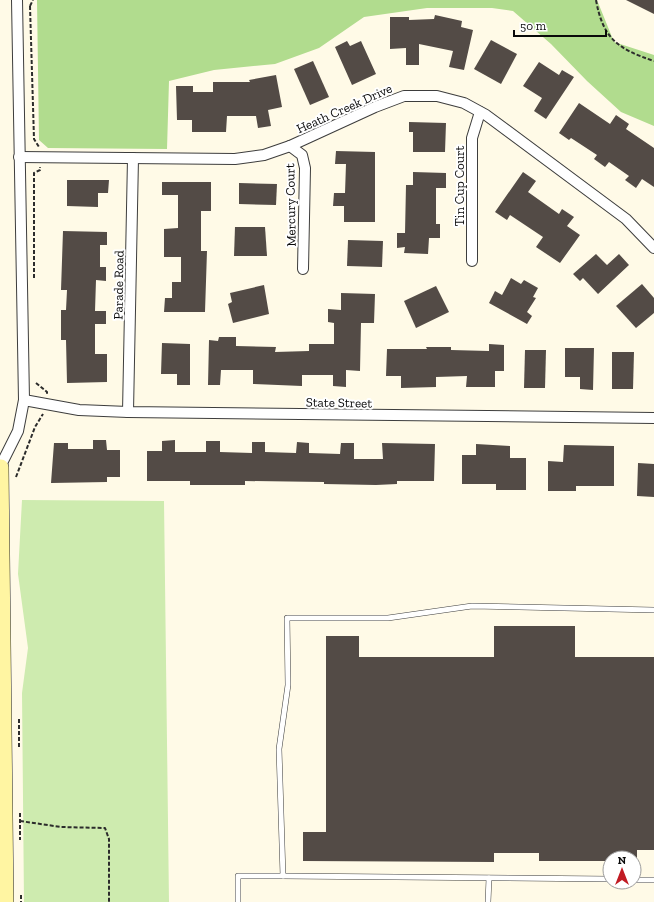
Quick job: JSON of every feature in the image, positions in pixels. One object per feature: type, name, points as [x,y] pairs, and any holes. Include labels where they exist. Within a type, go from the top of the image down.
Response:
[{"type":"street","points":[[6,902],[3,846],[0,467],[18,431],[24,400],[17,0]]},
{"type":"street","name":"Heath Creek Drive","points":[[19,157],[235,159],[264,155],[290,146],[375,107],[404,96],[437,96],[464,103],[480,112],[626,218],[654,248]]},
{"type":"street","name":"Tin Cup Court","points":[[472,261],[472,138],[480,112]]},
{"type":"street","name":"Mercury Court","points":[[290,146],[302,155],[305,168],[303,269]]},
{"type":"street","name":"Parade Road","points":[[128,412],[133,158]]},
{"type":"street","name":"State Street","points":[[24,400],[79,410],[128,412],[654,418]]},
{"type":"lane","points":[[283,876],[279,749],[288,685],[287,618],[388,618],[472,606],[654,610]]},
{"type":"lane","points":[[238,902],[238,876],[602,879]]},
{"type":"lane","points":[[488,902],[489,878]]},
{"type":"lane","points":[[642,880],[654,880]]},
{"type":"path","points":[[596,0],[605,31],[616,44],[632,54],[654,61]]},
{"type":"path","points":[[30,6],[34,140],[39,144],[40,157],[40,170],[34,173],[34,285]]},
{"type":"path","points":[[14,482],[35,427],[47,405],[47,392],[36,384],[36,377]]},
{"type":"path","points":[[18,718],[18,754]]},
{"type":"path","points":[[20,812],[20,841]]},
{"type":"path","points":[[20,821],[61,827],[105,828],[109,839],[109,902]]},
{"type":"path","points":[[20,890],[21,902]]},
{"type":"green space","points":[[37,0],[597,0],[614,42],[654,55],[654,126],[621,112],[587,81],[551,44],[513,11],[492,8],[427,8],[364,17],[319,48],[275,64],[214,70],[169,81],[167,149],[48,148],[39,140]]},
{"type":"green space","points":[[22,500],[164,501],[169,902],[24,902],[22,693],[28,648],[18,574]]},
{"type":"building","points":[[626,0],[654,0],[654,14]]},
{"type":"building","points":[[435,15],[462,21],[461,27],[473,30],[464,70],[449,67],[453,51],[419,44],[419,65],[406,65],[406,48],[390,49],[390,17],[409,17],[409,20],[434,19]]},
{"type":"building","points":[[491,40],[517,54],[501,84],[474,69]]},
{"type":"building","points":[[347,41],[350,46],[361,41],[376,74],[352,85],[335,47]]},
{"type":"building","points":[[313,61],[329,97],[310,105],[294,69]]},
{"type":"building","points":[[539,62],[559,75],[562,70],[574,77],[546,119],[534,111],[542,98],[523,86]]},
{"type":"building","points":[[276,75],[282,107],[268,110],[271,126],[258,128],[256,116],[227,116],[226,132],[192,132],[192,120],[177,120],[176,86],[193,86],[193,92],[213,92],[213,82],[250,82],[249,80]]},
{"type":"building","points":[[579,103],[610,124],[616,115],[629,124],[626,129],[654,148],[654,187],[642,179],[636,188],[625,180],[629,176],[609,162],[605,167],[594,159],[597,155],[571,138],[569,140],[559,133]]},
{"type":"building","points":[[409,122],[446,123],[445,152],[413,152],[413,132],[409,132]]},
{"type":"building","points":[[336,151],[375,152],[375,222],[344,222],[344,206],[333,206],[334,193],[345,193],[346,164],[335,164]]},
{"type":"building","points":[[413,172],[446,173],[446,188],[436,188],[436,224],[440,224],[440,238],[429,238],[428,254],[404,253],[405,247],[397,248],[397,233],[405,233],[406,185],[413,185]]},
{"type":"building","points":[[523,172],[536,181],[528,192],[559,214],[562,209],[574,217],[567,226],[580,235],[560,263],[536,247],[543,237],[510,215],[507,220],[495,212]]},
{"type":"building","points":[[67,180],[109,180],[108,193],[98,193],[98,207],[67,206]]},
{"type":"building","points":[[162,182],[211,182],[211,211],[201,211],[201,251],[207,251],[205,312],[164,312],[165,298],[172,298],[172,282],[181,282],[181,257],[164,257],[164,229],[178,228],[178,195],[162,195]]},
{"type":"building","points":[[239,183],[277,184],[276,205],[239,204]]},
{"type":"building","points":[[235,227],[265,227],[267,256],[234,256]]},
{"type":"building","points":[[63,231],[107,232],[107,245],[100,245],[100,267],[106,267],[106,281],[96,280],[95,311],[106,311],[106,324],[95,324],[95,354],[107,354],[107,382],[67,383],[66,340],[61,340],[61,310],[66,310],[67,290],[61,290]]},
{"type":"building","points":[[348,240],[383,241],[382,267],[347,266]]},
{"type":"building","points":[[596,254],[607,265],[619,254],[629,265],[598,294],[583,278],[580,281],[573,274]]},
{"type":"building","points":[[511,278],[521,284],[524,280],[538,288],[533,297],[536,298],[527,312],[532,316],[527,324],[489,303],[495,291],[502,295]]},
{"type":"building","points":[[642,284],[654,298],[654,313],[636,328],[616,306]]},
{"type":"building","points":[[264,285],[269,314],[233,323],[228,304],[232,302],[230,293]]},
{"type":"building","points":[[436,286],[449,312],[416,328],[404,301]]},
{"type":"building","points":[[341,293],[375,294],[374,323],[361,323],[360,371],[346,370],[346,387],[333,386],[333,375],[302,375],[302,386],[253,384],[253,370],[221,370],[220,385],[208,385],[209,340],[218,341],[219,337],[236,337],[236,346],[276,347],[275,352],[309,351],[309,344],[334,344],[334,323],[328,322],[328,309],[341,310]]},
{"type":"building","points":[[162,343],[190,344],[190,385],[177,385],[177,374],[161,374]]},
{"type":"building","points":[[489,344],[504,345],[504,371],[495,371],[495,387],[466,387],[467,376],[436,377],[436,387],[401,388],[401,376],[386,376],[387,349],[427,349],[426,347],[451,347],[451,350],[489,351]]},
{"type":"building","points":[[565,348],[594,348],[593,390],[580,389],[580,377],[565,377]]},
{"type":"building","points":[[525,350],[546,350],[545,388],[524,388]]},
{"type":"building","points":[[612,352],[634,352],[633,389],[612,389]]},
{"type":"building","points":[[93,440],[106,440],[107,450],[120,450],[120,477],[107,477],[107,482],[51,483],[54,443],[68,443],[68,449],[93,449]]},
{"type":"building","points":[[175,440],[175,452],[206,452],[206,441],[220,441],[220,452],[252,453],[252,442],[265,442],[265,452],[296,453],[297,442],[309,443],[309,453],[340,454],[341,443],[354,443],[354,459],[383,459],[382,443],[435,444],[434,481],[397,481],[397,484],[376,485],[324,484],[324,482],[245,481],[245,485],[190,485],[190,481],[147,481],[147,451],[162,451],[162,441]]},
{"type":"building","points":[[476,444],[510,446],[510,458],[526,458],[526,490],[496,490],[496,484],[462,484],[462,455],[476,455]]},
{"type":"building","points":[[564,445],[614,446],[614,486],[576,486],[576,491],[548,491],[548,461],[563,462]]},
{"type":"building","points":[[638,463],[654,464],[654,497],[637,496]]},
{"type":"building","points":[[494,626],[575,626],[575,657],[654,657],[654,850],[602,850],[602,861],[539,861],[539,853],[494,853],[494,862],[303,861],[303,832],[326,832],[326,636],[359,636],[359,657],[494,657]]}]
